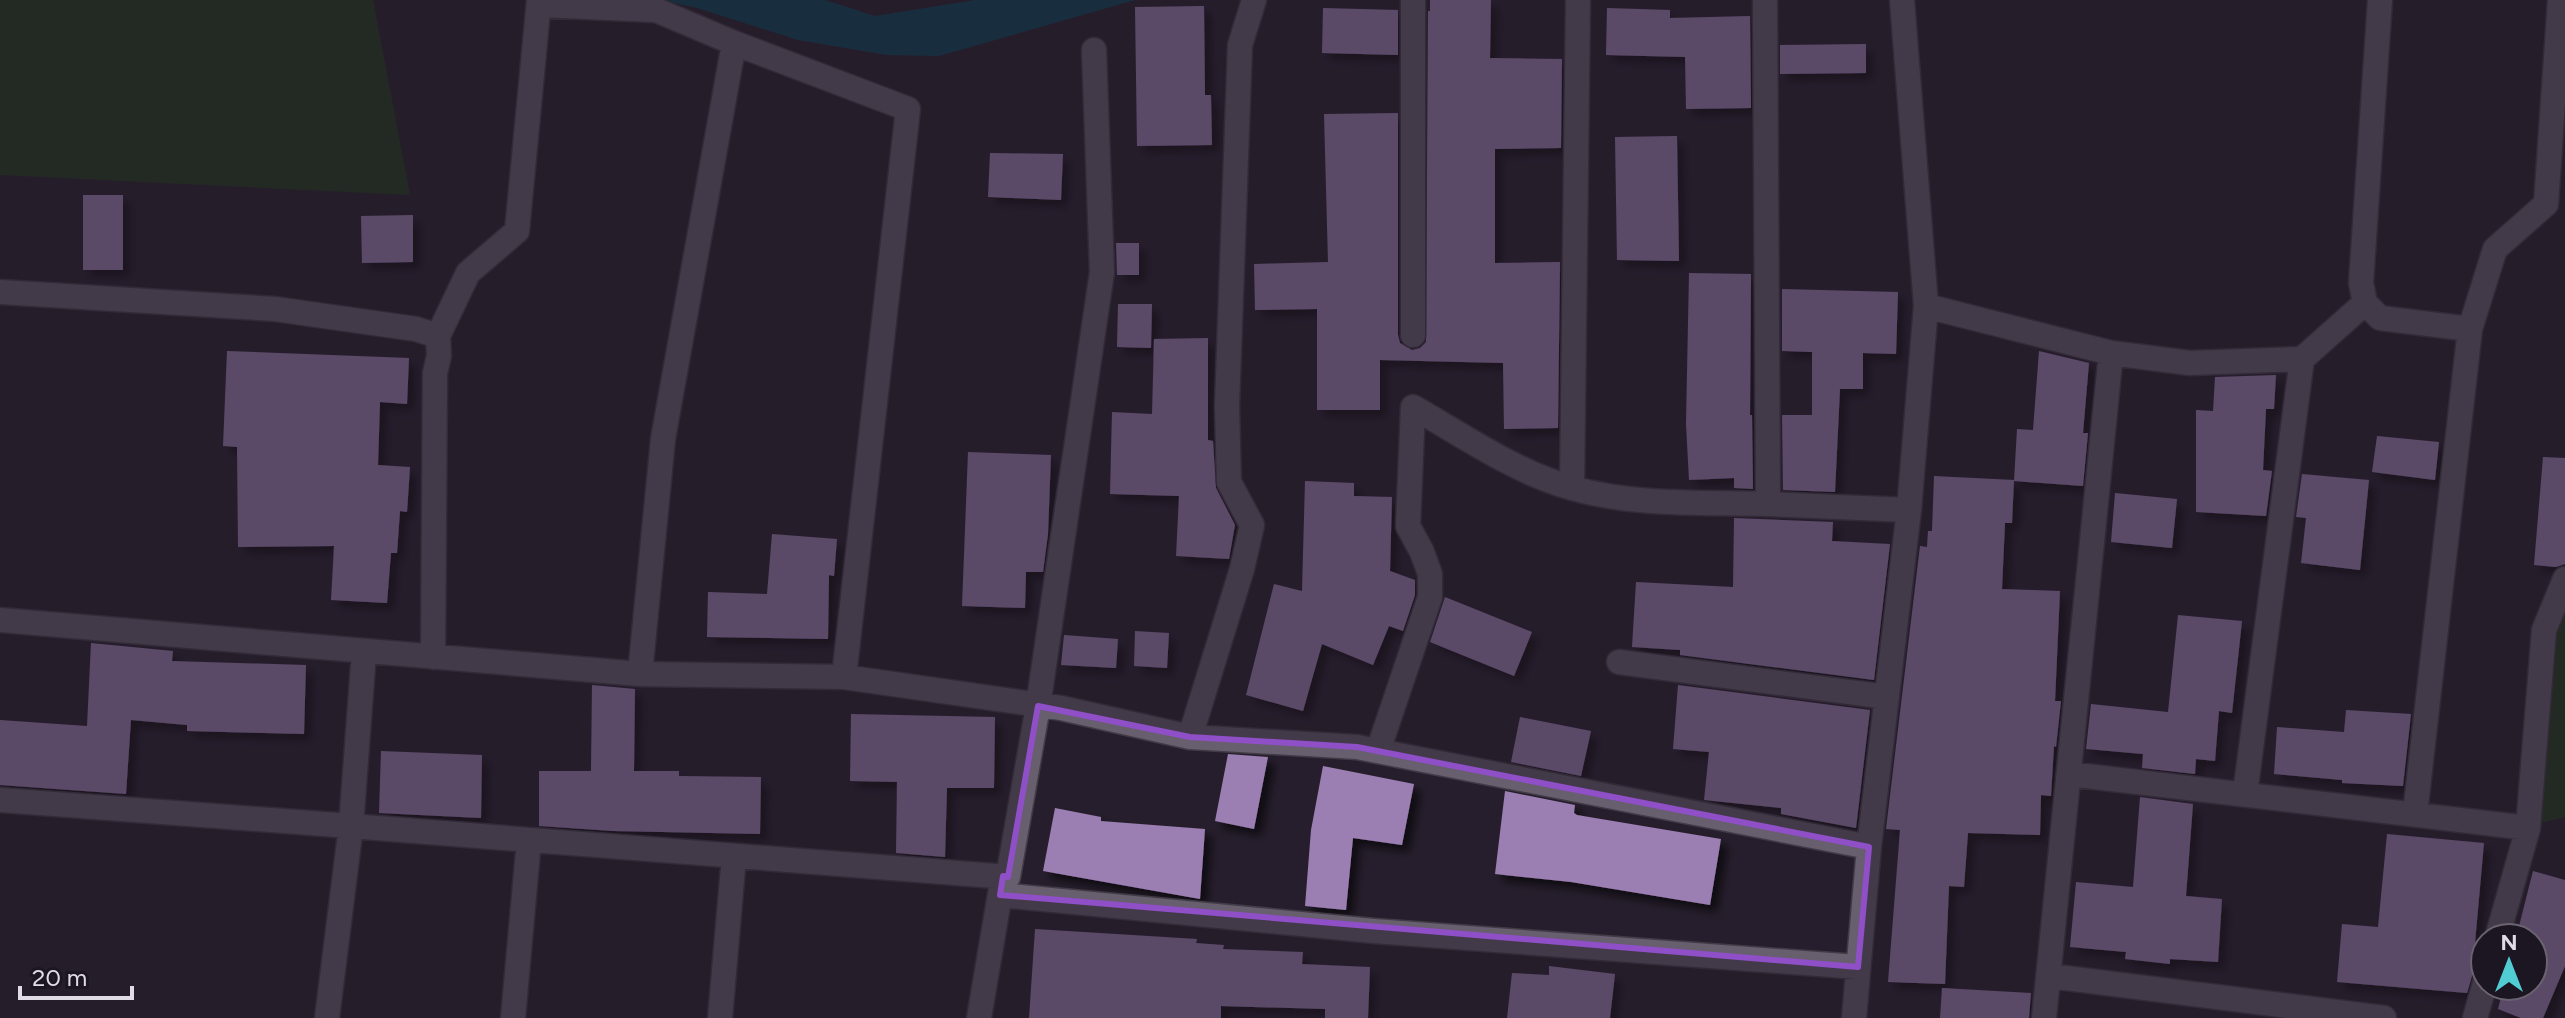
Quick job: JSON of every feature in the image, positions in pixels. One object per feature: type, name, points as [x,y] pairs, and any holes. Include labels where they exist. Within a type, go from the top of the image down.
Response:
[{"type":"street","points":[[1190,737],[1242,569],[1252,525],[1229,482],[1227,406],[1240,45],[1254,0]]},
{"type":"street","points":[[1413,0],[1413,335]]},
{"type":"street","points":[[1572,488],[1578,0]]},
{"type":"street","points":[[1765,0],[1768,504]]},
{"type":"street","points":[[1854,1018],[1869,847],[1909,510],[1926,306],[1902,0]]},
{"type":"street","points":[[2380,0],[2361,283],[2365,303],[2380,318],[2470,329]]},
{"type":"street","points":[[2415,814],[2470,329],[2495,249],[2546,204],[2560,0]]},
{"type":"street","points":[[433,657],[435,373],[439,356],[438,336],[468,273],[517,231],[539,3],[656,10],[908,109],[844,677]]},
{"type":"street","points":[[640,674],[663,439],[734,43]]},
{"type":"street","points":[[979,1018],[1001,886],[1008,877],[1038,706],[1102,272],[1094,50]]},
{"type":"street","points":[[0,292],[275,309],[416,329],[438,336]]},
{"type":"street","points":[[1926,306],[2111,353],[2190,363],[2302,359],[2365,303]]},
{"type":"street","points":[[2044,1018],[2111,353]]},
{"type":"street","points":[[2245,794],[2302,359]]},
{"type":"street","points":[[1378,751],[1430,597],[1430,574],[1408,526],[1413,407],[1521,469],[1572,488],[1633,500],[1909,510]]},
{"type":"street","points":[[2502,922],[2528,828],[2544,630],[2565,579]]},
{"type":"street","points":[[0,620],[640,674],[844,677],[1061,708],[1190,737],[1378,751],[1869,847]]},
{"type":"street","points":[[327,1018],[351,826],[364,652]]},
{"type":"street","points":[[1619,662],[1887,697]]},
{"type":"street","points":[[2069,774],[2528,828]]},
{"type":"street","points":[[0,800],[734,856],[1374,931],[1858,967]]},
{"type":"street","points":[[513,1018],[529,840]]},
{"type":"street","points":[[720,1018],[734,856]]},
{"type":"street","points":[[2050,976],[2384,1018]]},
{"type":"highlighted area","points":[[1038,706],[1190,737],[1357,747],[1869,847],[1858,967],[1000,895],[1003,876],[1008,877]]},
{"type":"green space","points":[[0,0],[373,0],[410,195],[0,175]]},
{"type":"green space","points":[[2565,599],[2565,817],[2541,823],[2549,636]]},
{"type":"water","points":[[660,0],[825,0],[875,16],[975,0],[1135,0],[939,56],[887,55],[798,40],[697,8]]},
{"type":"building","points":[[1430,0],[1491,0],[1490,58],[1562,59],[1561,148],[1495,149],[1495,263],[1560,262],[1558,428],[1504,429],[1503,363],[1380,360],[1380,410],[1317,410],[1317,309],[1255,310],[1254,264],[1328,262],[1324,114],[1398,113],[1398,335],[1400,343],[1412,350],[1426,342]]},
{"type":"building","points":[[1204,6],[1205,95],[1211,95],[1212,145],[1137,146],[1135,7]]},
{"type":"building","points":[[1323,8],[1398,10],[1398,55],[1322,53]]},
{"type":"building","points":[[1607,8],[1670,10],[1670,18],[1750,16],[1751,108],[1686,109],[1685,57],[1606,55]]},
{"type":"building","points":[[1866,44],[1866,73],[1780,74],[1780,45]]},
{"type":"building","points":[[1677,136],[1679,261],[1617,260],[1615,137]]},
{"type":"building","points":[[990,153],[1063,154],[1061,200],[988,197]]},
{"type":"building","points":[[83,195],[123,195],[123,270],[83,270]]},
{"type":"building","points":[[413,215],[413,262],[362,263],[361,216]]},
{"type":"building","points":[[1116,243],[1139,243],[1139,275],[1117,275]]},
{"type":"building","points":[[1689,273],[1751,274],[1753,489],[1734,488],[1734,478],[1689,480],[1686,424]]},
{"type":"building","points":[[1782,289],[1898,292],[1896,354],[1863,353],[1863,389],[1840,389],[1835,492],[1783,490],[1782,415],[1812,415],[1812,352],[1782,351]]},
{"type":"building","points":[[1118,304],[1152,304],[1151,348],[1117,347]]},
{"type":"building","points":[[1208,338],[1208,440],[1213,441],[1216,488],[1235,525],[1229,559],[1176,556],[1179,496],[1110,494],[1112,412],[1152,414],[1154,339]]},
{"type":"building","points":[[227,351],[409,358],[407,404],[380,402],[378,465],[410,467],[407,512],[400,511],[397,553],[391,553],[387,603],[331,600],[334,546],[238,547],[237,447],[223,446]]},
{"type":"building","points":[[2039,351],[2089,363],[2083,433],[2088,433],[2083,486],[2014,481],[2017,429],[2033,430]]},
{"type":"building","points":[[2276,375],[2274,409],[2266,409],[2263,470],[2272,471],[2266,516],[2196,512],[2196,410],[2213,411],[2215,377]]},
{"type":"building","points":[[2377,436],[2439,442],[2435,480],[2372,472]]},
{"type":"building","points":[[968,452],[1051,455],[1043,572],[1026,572],[1025,608],[962,606]]},
{"type":"building","points":[[2543,457],[2565,458],[2565,564],[2556,567],[2534,565]]},
{"type":"building","points":[[2302,474],[2369,480],[2360,570],[2301,563],[2306,518],[2296,517]]},
{"type":"building","points":[[1934,476],[2014,480],[2012,523],[2005,523],[2002,589],[2060,591],[2055,701],[2061,701],[2051,796],[2041,795],[2040,835],[1968,833],[1964,887],[1949,886],[1945,984],[1888,982],[1900,830],[1886,829],[1920,546],[1927,547],[1928,531],[1932,531]]},
{"type":"building","points":[[1305,481],[1354,483],[1354,496],[1392,497],[1390,571],[1415,580],[1415,595],[1403,631],[1389,626],[1373,665],[1322,644],[1303,711],[1246,695],[1274,584],[1302,591]]},
{"type":"building","points":[[2115,493],[2177,499],[2172,548],[2111,542]]},
{"type":"building","points":[[1734,518],[1833,522],[1832,541],[1890,544],[1874,680],[1680,655],[1680,650],[1632,647],[1636,582],[1733,587]]},
{"type":"building","points":[[772,534],[837,539],[834,576],[829,575],[828,639],[707,637],[708,592],[767,594]]},
{"type":"building","points":[[1445,597],[1532,632],[1514,676],[1430,642]]},
{"type":"building","points":[[2178,615],[2242,621],[2232,713],[2219,711],[2215,761],[2196,759],[2195,774],[2142,768],[2143,754],[2086,749],[2091,704],[2168,712]]},
{"type":"building","points":[[1135,631],[1169,633],[1167,668],[1134,666]]},
{"type":"building","points":[[1064,635],[1118,639],[1116,668],[1061,665]]},
{"type":"building","points":[[91,643],[173,651],[172,661],[306,665],[304,734],[187,731],[187,725],[131,720],[126,794],[0,785],[0,720],[87,726]]},
{"type":"building","points":[[592,685],[635,689],[634,771],[679,771],[679,776],[761,777],[760,834],[539,826],[539,771],[591,771]]},
{"type":"building","points":[[1678,685],[1870,710],[1856,828],[1781,814],[1781,808],[1704,800],[1709,752],[1673,749]]},
{"type":"building","points":[[2346,710],[2411,714],[2403,786],[2342,783],[2342,780],[2274,774],[2277,727],[2344,732]]},
{"type":"building","points":[[851,714],[995,717],[994,788],[947,788],[945,857],[896,853],[897,782],[850,781]]},
{"type":"building","points":[[1520,717],[1591,731],[1581,776],[1511,762]]},
{"type":"building","points":[[381,751],[482,755],[481,818],[379,813]]},
{"type":"building","points":[[1228,754],[1268,757],[1254,829],[1215,821]]},
{"type":"building","points":[[1323,766],[1414,784],[1402,845],[1353,838],[1346,910],[1305,906],[1311,830]]},
{"type":"building","points":[[1505,791],[1575,805],[1574,813],[1577,815],[1721,839],[1710,905],[1571,882],[1495,874]]},
{"type":"building","points":[[2140,797],[2193,804],[2186,896],[2222,899],[2218,962],[2170,959],[2170,964],[2125,959],[2126,952],[2070,947],[2076,882],[2133,887]]},
{"type":"building","points":[[1055,808],[1101,817],[1101,821],[1205,829],[1200,899],[1043,871]]},
{"type":"building","points":[[2387,834],[2484,843],[2477,922],[2469,922],[2467,993],[2337,982],[2342,924],[2378,927]]},
{"type":"building","points":[[2533,871],[2565,880],[2565,966],[2543,1018],[2521,1018],[2498,1009],[2500,1002],[2549,1002],[2549,922],[2520,922]]},
{"type":"building","points":[[1035,929],[1197,939],[1196,943],[1224,945],[1223,949],[1303,952],[1302,964],[1370,967],[1368,1018],[1325,1018],[1325,1009],[1221,1006],[1221,1018],[1029,1018]]},
{"type":"building","points":[[1549,966],[1615,974],[1610,1018],[1507,1018],[1512,973],[1549,975]]},
{"type":"building","points":[[1942,988],[2031,993],[2029,1018],[1940,1018]]}]
